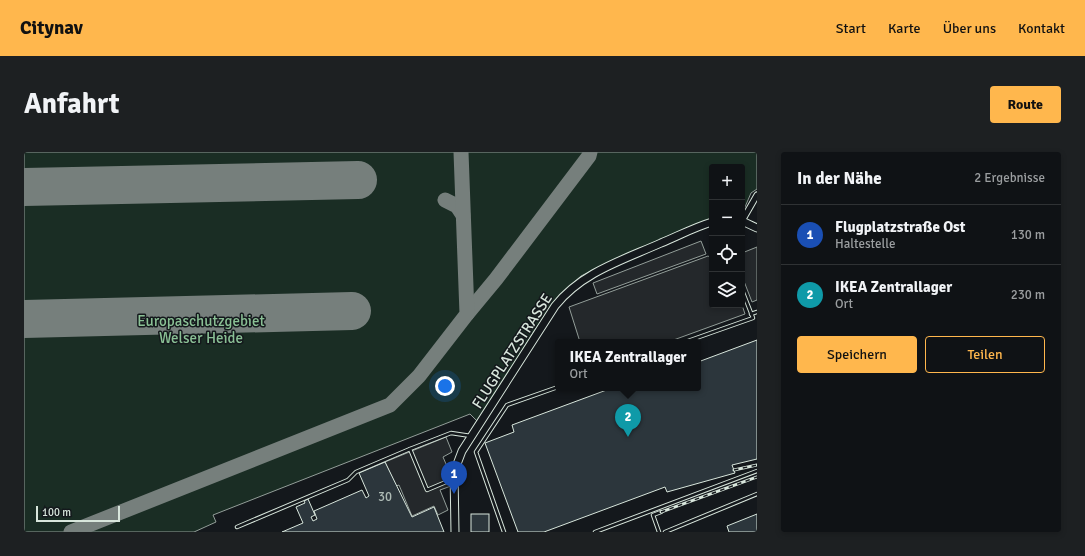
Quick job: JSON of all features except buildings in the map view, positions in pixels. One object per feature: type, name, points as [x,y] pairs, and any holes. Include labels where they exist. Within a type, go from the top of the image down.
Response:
[{"type":"street","points":[[745,216],[757,195]]},
{"type":"street","points":[[745,222],[757,228]]},
{"type":"street","name":"FLUGPLATZSTRASSE","points":[[455,532],[454,482],[457,462],[471,436],[555,306],[575,285],[598,271],[709,223]]},
{"type":"lane","points":[[694,339],[753,318],[745,298]]},
{"type":"lane","points":[[751,314],[757,312]]},
{"type":"lane","points":[[504,532],[476,452],[507,405],[555,388]]},
{"type":"lane","points":[[237,527],[348,480],[356,472],[451,433],[471,436]]},
{"type":"lane","points":[[410,449],[428,490],[446,482],[454,482]]},
{"type":"lane","points":[[595,532],[757,472]]},
{"type":"lane","points":[[665,532],[757,494]]},
{"type":"lane","points":[[659,532],[653,515],[661,512]]},
{"type":"green space","name":"Europaschutzgebiet Welser Heide","points":[[24,152],[757,152],[757,189],[751,193],[745,207],[745,164],[709,164],[709,220],[613,260],[581,276],[560,295],[534,331],[478,422],[470,414],[213,515],[216,522],[194,532],[24,532]]},
{"type":"shaded area","points":[[701,241],[706,254],[597,294],[593,283]]},
{"type":"shaded area","points":[[757,247],[757,300],[752,302],[745,284],[745,252]]},
{"type":"shaded area","points":[[708,256],[709,308],[743,308],[745,314],[676,339],[579,339],[569,307]]},
{"type":"shaded area","points":[[446,437],[452,452],[443,457],[449,471],[451,486],[440,490],[448,510],[438,515],[434,506],[412,516],[399,485],[396,486],[385,462]]},
{"type":"taxiway","points":[[71,532],[390,405],[419,376],[467,314],[461,152]]},
{"type":"taxiway","points":[[467,314],[496,279],[589,156],[590,152]]},
{"type":"taxiway","points":[[445,200],[457,206],[463,215]]},
{"type":"runway","points":[[24,187],[358,180]]},
{"type":"runway","points":[[24,319],[352,311]]},
{"type":"railway","points":[[734,470],[757,465]]},
{"type":"railway","points":[[661,512],[757,477]]},
{"type":"place","name":"IKEA Zentrallager","points":[[628,437]]},
{"type":"place","name":"Flugplatzstraße Ost","points":[[454,494]]}]
